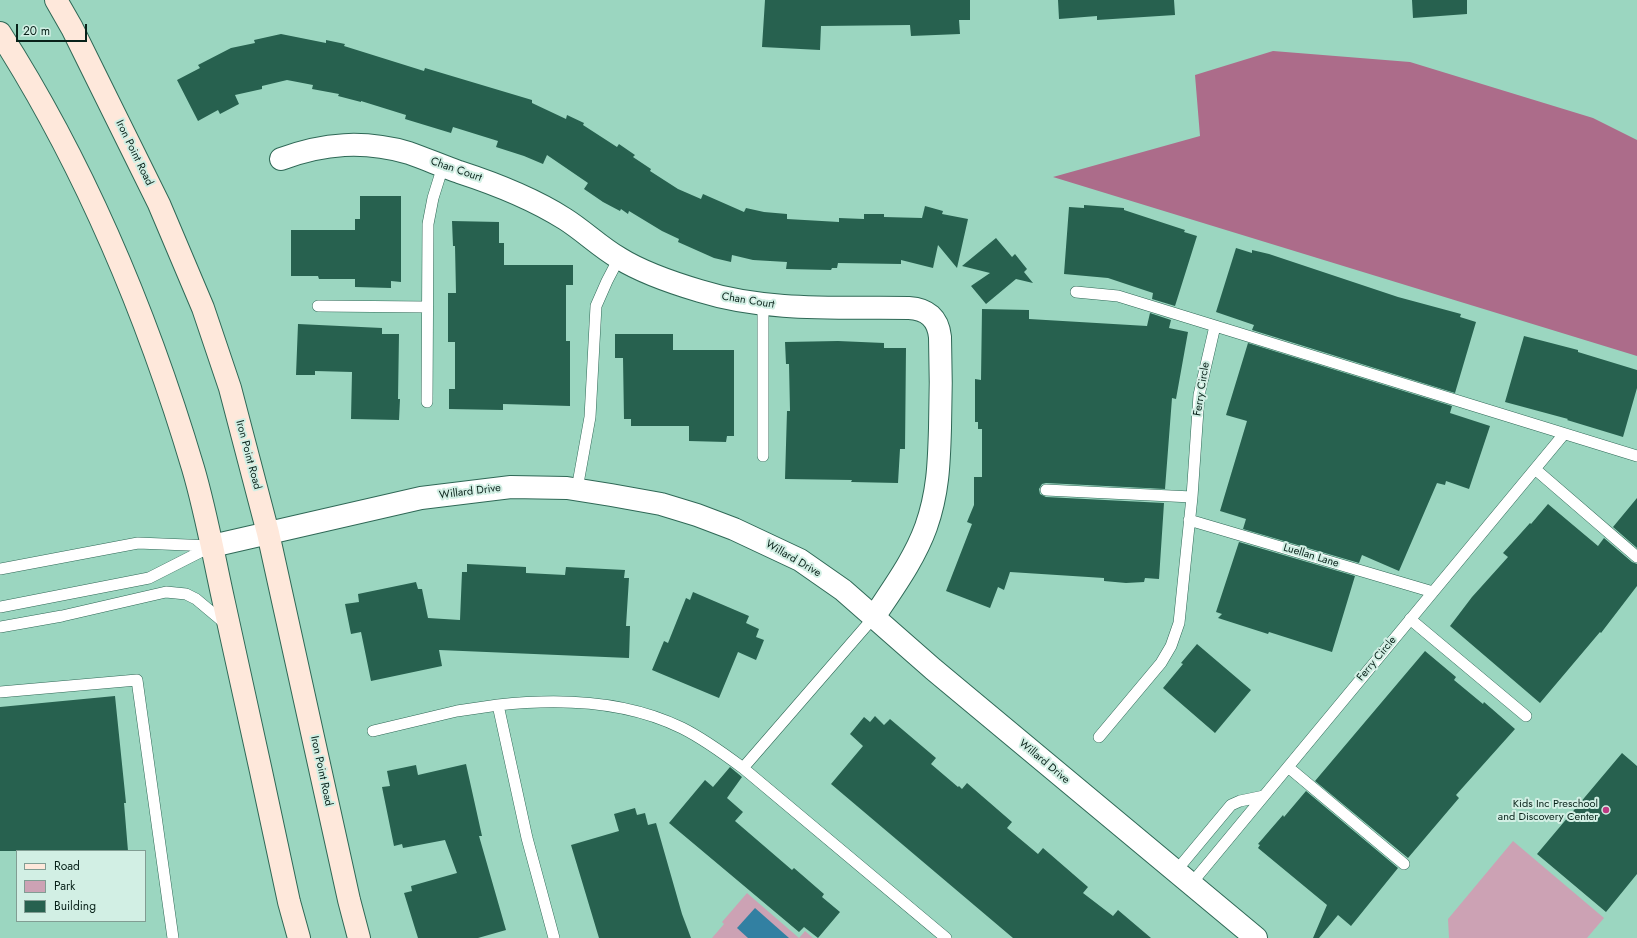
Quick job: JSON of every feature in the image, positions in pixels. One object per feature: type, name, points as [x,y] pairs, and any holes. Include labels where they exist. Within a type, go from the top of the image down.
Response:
[{"type":"main road","name":"Iron Point Road","points":[[56,0],[72,28],[159,204],[203,308],[230,388],[268,533],[349,900],[360,938]]},
{"type":"main road","points":[[0,33],[63,141],[101,221],[139,313],[168,390],[193,471],[212,546],[288,894],[299,938]]},
{"type":"street","name":"Chan Court","points":[[281,159],[322,147],[363,145],[408,153],[508,189],[538,203],[566,219],[619,258],[656,275],[699,291],[763,305],[917,309],[925,311],[932,316],[939,328],[941,390],[938,483],[925,528],[906,568],[874,617]]},
{"type":"street","name":"Willard Drive","points":[[212,546],[421,498],[511,487],[576,489],[661,504],[697,515],[734,529],[800,560],[843,590],[933,669],[1256,938]]},
{"type":"lane","points":[[427,402],[429,213],[443,166]]},
{"type":"lane","points":[[576,489],[590,417],[596,306],[606,281],[619,258]]},
{"type":"lane","points":[[1076,292],[1118,296],[1637,456]]},
{"type":"lane","points":[[763,305],[763,456]]},
{"type":"lane","points":[[318,306],[427,307]]},
{"type":"lane","name":"Ferry Circle","points":[[1099,737],[1156,669],[1171,646],[1179,623],[1192,497],[1199,395],[1215,326]]},
{"type":"lane","name":"Ferry Circle","points":[[1183,878],[1264,796],[1564,434]]},
{"type":"lane","points":[[1535,469],[1637,557]]},
{"type":"lane","points":[[1046,490],[1192,497]]},
{"type":"lane","name":"Luellan Lane","points":[[1189,520],[1433,592]]},
{"type":"lane","points":[[0,570],[138,543],[212,546]]},
{"type":"lane","points":[[0,607],[149,578],[212,546]]},
{"type":"lane","points":[[0,627],[62,616],[166,592],[186,594],[196,599],[230,628]]},
{"type":"lane","points":[[743,768],[874,617]]},
{"type":"lane","points":[[1410,620],[1526,716]]},
{"type":"lane","points":[[0,692],[137,680],[173,938]]},
{"type":"lane","points":[[372,731],[461,711],[531,701],[564,700],[597,703],[647,714],[682,728],[712,745],[743,768],[946,938]]},
{"type":"lane","points":[[498,705],[527,838],[554,938]]},
{"type":"lane","points":[[1288,767],[1404,864]]},
{"type":"lane","points":[[1183,878],[1231,805],[1240,801],[1264,796]]},
{"type":"green space","points":[[1513,841],[1604,918],[1587,938],[1449,938],[1448,919]]},
{"type":"green space","points":[[747,893],[799,938],[712,938],[724,924],[722,922]]},
{"type":"green space","points":[[805,931],[813,938],[799,938]]},
{"type":"shaded area","points":[[1273,51],[1410,62],[1593,118],[1637,140],[1637,356],[1053,177],[1200,136],[1195,75]]},
{"type":"water","points":[[755,908],[789,938],[748,938],[737,928]]},
{"type":"building","points":[[765,0],[970,0],[970,20],[959,20],[960,34],[911,36],[910,25],[821,26],[820,50],[762,47]]},
{"type":"building","points":[[1058,0],[1174,0],[1175,15],[1097,20],[1097,16],[1059,19]]},
{"type":"building","points":[[1412,0],[1467,0],[1467,14],[1413,18]]},
{"type":"building","points":[[281,34],[326,43],[326,40],[345,44],[344,46],[424,71],[425,68],[532,100],[532,103],[566,119],[567,115],[584,123],[583,125],[617,147],[619,144],[635,155],[633,157],[651,169],[650,171],[678,189],[701,199],[703,194],[744,212],[746,208],[764,212],[787,214],[787,219],[839,222],[839,218],[864,219],[864,214],[884,214],[884,217],[922,218],[925,206],[943,211],[942,214],[968,219],[957,268],[938,245],[933,268],[901,260],[901,264],[838,263],[837,268],[832,268],[831,270],[786,269],[787,262],[753,260],[732,255],[731,262],[714,258],[678,242],[679,239],[662,231],[629,211],[628,214],[621,209],[620,211],[603,202],[584,189],[588,183],[547,155],[543,164],[496,147],[498,141],[453,127],[451,133],[405,119],[406,115],[361,101],[338,96],[339,94],[312,89],[313,85],[287,80],[262,86],[262,89],[235,95],[239,104],[220,114],[218,110],[198,121],[177,80],[200,68],[198,65],[231,48],[255,43],[254,40]]},
{"type":"building","points":[[360,196],[401,196],[401,282],[391,281],[391,288],[355,287],[355,279],[319,279],[318,276],[291,276],[291,230],[355,230],[355,219],[360,219]]},
{"type":"building","points":[[1084,205],[1124,208],[1124,210],[1185,230],[1184,232],[1197,236],[1175,306],[1152,299],[1153,293],[1108,278],[1064,274],[1069,207],[1084,208]]},
{"type":"building","points":[[452,221],[499,222],[499,243],[504,243],[504,265],[573,265],[573,285],[566,285],[566,341],[570,341],[570,406],[503,404],[503,410],[449,409],[449,389],[455,389],[455,342],[448,342],[448,293],[456,293],[455,246],[453,246]]},
{"type":"building","points":[[996,238],[1012,257],[1015,254],[1027,269],[1024,272],[1033,283],[1016,279],[986,304],[971,286],[990,273],[962,266]]},
{"type":"building","points":[[1236,248],[1252,253],[1252,250],[1269,254],[1398,297],[1461,314],[1460,317],[1476,322],[1455,393],[1252,330],[1254,325],[1216,312]]},
{"type":"building","points":[[982,309],[1029,310],[1029,319],[1147,326],[1150,313],[1171,320],[1169,328],[1188,332],[1176,399],[1172,398],[1165,489],[1046,483],[1042,484],[1039,489],[1040,494],[1046,497],[1164,503],[1159,579],[1145,578],[1144,582],[1126,583],[1104,581],[1104,578],[1010,572],[1004,590],[998,587],[990,608],[946,591],[972,524],[967,522],[974,505],[974,477],[982,477],[982,429],[978,429],[978,422],[975,422],[975,379],[981,380]]},
{"type":"building","points":[[298,324],[382,328],[382,334],[399,334],[399,420],[351,419],[352,372],[315,371],[315,375],[296,375]]},
{"type":"building","points":[[615,334],[673,334],[673,350],[734,350],[734,436],[727,436],[726,442],[689,441],[689,426],[631,426],[631,419],[624,419],[623,358],[615,358]]},
{"type":"building","points":[[1524,336],[1578,350],[1578,352],[1637,370],[1637,388],[1623,437],[1567,420],[1568,419],[1505,402]]},
{"type":"building","points":[[838,341],[884,343],[884,348],[906,348],[905,449],[900,449],[898,483],[851,482],[852,480],[785,479],[787,411],[790,411],[789,364],[786,364],[785,342]]},
{"type":"building","points":[[1248,343],[1452,406],[1450,413],[1490,426],[1469,489],[1446,481],[1445,485],[1437,483],[1399,571],[1362,555],[1359,563],[1243,529],[1246,519],[1220,511],[1247,421],[1226,415]]},
{"type":"building","points":[[1637,498],[1637,548],[1613,527]]},
{"type":"building","points":[[1548,504],[1598,546],[1604,538],[1632,562],[1637,564],[1637,586],[1601,633],[1600,632],[1540,703],[1450,626],[1472,597],[1508,557],[1503,553]]},
{"type":"building","points":[[1239,542],[1355,576],[1332,652],[1218,618],[1222,614],[1216,612]]},
{"type":"building","points":[[467,564],[526,567],[526,573],[565,575],[566,567],[625,570],[624,578],[629,578],[626,626],[630,626],[629,658],[439,650],[442,666],[371,681],[361,632],[351,634],[345,604],[359,602],[358,594],[416,582],[418,589],[422,589],[428,618],[460,620],[462,572],[467,572]]},
{"type":"building","points":[[693,592],[749,616],[746,623],[759,629],[756,637],[764,640],[756,660],[738,652],[719,698],[652,670],[664,641],[668,643],[686,598],[690,600]]},
{"type":"building","points":[[1197,644],[1251,690],[1215,733],[1163,688]]},
{"type":"building","points":[[1425,651],[1456,677],[1454,680],[1483,704],[1484,702],[1515,729],[1456,795],[1459,798],[1408,858],[1315,781]]},
{"type":"building","points":[[115,696],[126,803],[124,803],[128,850],[0,851],[0,707]]},
{"type":"building","points":[[875,716],[884,725],[890,719],[936,758],[931,764],[958,787],[959,786],[962,789],[967,783],[1012,822],[1007,828],[1038,854],[1043,848],[1088,887],[1083,893],[1113,916],[1118,910],[1151,938],[1013,938],[831,784],[863,746],[850,734],[864,717],[870,722]]},
{"type":"building","name":"Kids Inc Preschool and Discovery Center","points":[[1622,753],[1637,766],[1637,874],[1606,912],[1537,854]]},
{"type":"building","points":[[466,764],[482,836],[479,836],[506,930],[478,938],[418,938],[404,893],[412,891],[411,886],[457,873],[445,840],[403,848],[402,844],[394,846],[382,787],[390,786],[387,771],[416,765],[418,775]]},
{"type":"building","points":[[730,767],[742,777],[727,798],[743,812],[735,821],[792,870],[794,868],[824,894],[822,897],[840,912],[818,938],[804,927],[799,932],[669,823],[705,780],[713,787]]},
{"type":"building","points":[[1306,791],[1398,868],[1351,926],[1338,915],[1319,938],[1313,938],[1327,905],[1258,848],[1260,845],[1258,844]]},
{"type":"building","points":[[635,808],[637,815],[645,813],[648,825],[656,823],[682,914],[691,938],[599,938],[571,845],[619,831],[614,814]]},
{"type":"place","name":"Kids Inc Preschool and Discovery Center","points":[[1606,810]]}]
